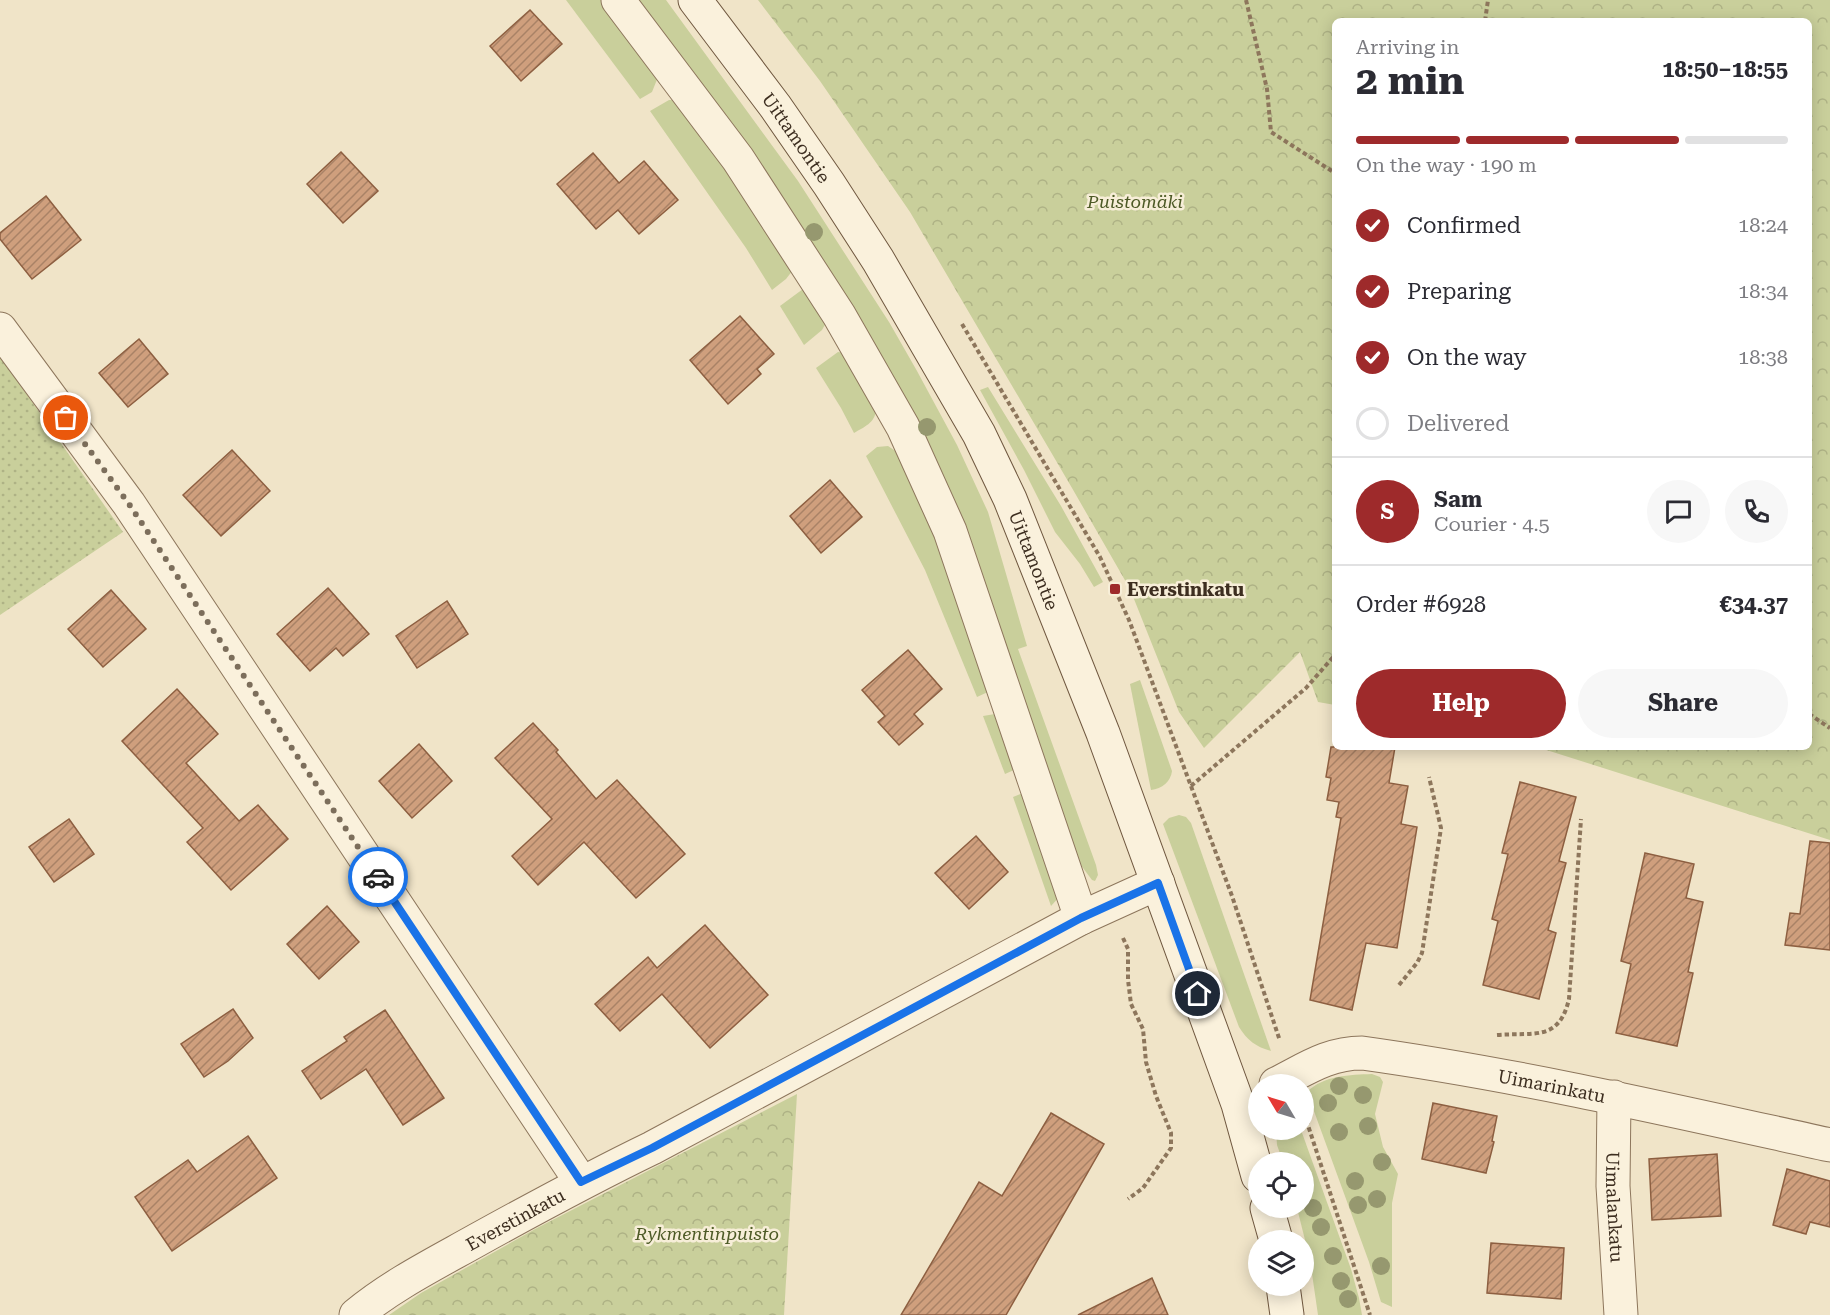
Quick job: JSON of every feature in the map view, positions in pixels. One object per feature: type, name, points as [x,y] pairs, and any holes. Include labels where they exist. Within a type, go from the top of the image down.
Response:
[{"type":"street","points":[[618,0],[738,159],[839,315],[903,427],[951,531],[1081,918]]},
{"type":"street","name":"Uittamontie","points":[[695,0],[775,106],[829,184],[884,270],[979,434],[1010,499],[1045,583],[1158,883],[1248,1099]]},
{"type":"street","points":[[0,329],[129,504],[581,1182]]},
{"type":"street","name":"Everstinkatu","points":[[356,1315],[370,1303],[436,1263],[581,1182],[652,1148],[1081,918],[1158,883]]},
{"type":"street","name":"Uimarinkatu","points":[[1296,1074],[1344,1053],[1362,1053],[1479,1071],[1614,1097],[1830,1145]]},
{"type":"street","name":"Uimalankatu","points":[[1614,1097],[1613,1186],[1621,1315]]},
{"type":"street","points":[[1284,1296],[1287,1315]]},
{"type":"path","points":[[1246,0],[1267,88],[1271,132],[1332,171]]},
{"type":"path","points":[[1485,18],[1488,0]]},
{"type":"path","points":[[1191,786],[1306,688],[1332,659]]},
{"type":"path","points":[[1812,716],[1830,728]]},
{"type":"path","points":[[1399,985],[1422,953],[1439,846],[1441,828],[1429,777]]},
{"type":"path","points":[[1496,1035],[1548,1032],[1563,1018],[1569,999],[1581,819]]},
{"type":"path","points":[[1121,934],[1128,949],[1131,1004],[1143,1029],[1146,1062],[1156,1096],[1171,1133],[1171,1148],[1143,1188],[1128,1199]]},
{"type":"path","points":[[1313,1140],[1370,1315]]},
{"type":"green space","points":[[566,0],[603,0],[658,77],[652,92],[640,99]]},
{"type":"green space","points":[[630,0],[666,0],[798,181],[889,322],[957,445],[988,512],[1027,646],[1018,649],[1096,865],[1098,875],[1095,881],[1080,864],[984,584]]},
{"type":"green space","name":"Puistomäki","points":[[758,0],[1830,0],[1830,840],[1546,750],[1812,750],[1812,18],[1332,18],[1332,704],[1318,702],[1300,652],[1204,748],[1179,712],[1130,589],[1072,488],[910,212],[820,81]]},
{"type":"green space","points":[[669,100],[675,100],[681,104],[793,270],[772,290],[746,248],[650,111]]},
{"type":"green space","points":[[803,289],[826,323],[822,330],[804,345],[780,306]]},
{"type":"green space","points":[[838,352],[846,353],[876,410],[871,421],[854,433],[816,368]]},
{"type":"green space","points":[[0,356],[123,532],[0,615]]},
{"type":"green space","points":[[988,387],[1061,506],[1103,582],[1094,587],[1080,564],[1055,532],[980,390]]},
{"type":"green space","points":[[888,446],[900,454],[923,499],[990,691],[977,697],[925,570],[866,456],[877,447]]},
{"type":"green space","points":[[1140,680],[1172,771],[1165,784],[1151,790],[1130,684]]},
{"type":"green space","points":[[995,714],[1018,761],[1014,770],[1005,774],[983,716]]},
{"type":"green space","points":[[1023,793],[1061,895],[1051,906],[1013,797]]},
{"type":"green space","points":[[1179,815],[1186,817],[1191,823],[1271,1051],[1252,1042],[1239,1027],[1163,824],[1169,818]]},
{"type":"green space","points":[[1372,1074],[1380,1077],[1383,1082],[1375,1114],[1383,1147],[1398,1174],[1392,1203],[1392,1307],[1381,1302],[1369,1262],[1314,1111],[1314,1086],[1329,1079]]},
{"type":"green space","name":"Rykmentinpuisto","points":[[797,1094],[784,1315],[389,1315],[421,1293],[537,1228]]},
{"type":"green space","points":[[1277,1140],[1305,1140],[1309,1152],[1279,1152]]},
{"type":"green space","points":[[1314,1166],[1351,1269],[1362,1315],[1318,1315],[1314,1288],[1314,1230],[1302,1230],[1300,1218],[1314,1218]]},
{"type":"building","points":[[530,10],[562,44],[521,81],[490,46]]},
{"type":"building","points":[[341,152],[378,191],[343,223],[307,184]]},
{"type":"building","points":[[593,153],[619,183],[644,161],[678,200],[639,234],[618,210],[596,229],[557,184]]},
{"type":"building","points":[[46,196],[81,240],[32,279],[0,239],[0,233]]},
{"type":"building","points":[[740,316],[774,354],[757,369],[761,374],[728,404],[690,360]]},
{"type":"building","points":[[139,339],[168,374],[128,407],[99,373]]},
{"type":"building","points":[[232,450],[270,491],[221,536],[183,495]]},
{"type":"building","points":[[830,480],[862,517],[821,553],[790,516]]},
{"type":"building","points":[[328,588],[369,634],[343,656],[336,648],[310,671],[277,634]]},
{"type":"building","points":[[111,590],[146,629],[103,667],[68,629]]},
{"type":"building","points":[[447,601],[468,634],[417,668],[396,636]]},
{"type":"building","points":[[908,650],[942,689],[914,714],[923,724],[899,745],[878,722],[885,716],[862,690]]},
{"type":"building","points":[[177,689],[218,734],[186,763],[239,821],[258,805],[288,839],[231,890],[187,842],[203,828],[122,741]]},
{"type":"building","points":[[533,723],[558,750],[556,752],[596,799],[617,780],[685,854],[636,898],[584,842],[538,885],[512,856],[552,819],[495,758]]},
{"type":"building","points":[[419,744],[452,781],[412,818],[379,781]]},
{"type":"building","points":[[1331,747],[1332,750],[1394,750],[1389,783],[1408,786],[1401,824],[1417,827],[1397,948],[1366,943],[1352,1010],[1310,1000],[1341,818],[1336,817],[1339,802],[1327,800],[1331,778],[1326,777]]},
{"type":"building","points":[[1520,782],[1576,797],[1559,861],[1566,863],[1548,930],[1556,933],[1539,999],[1483,985],[1498,921],[1492,919],[1508,854],[1502,853]]},
{"type":"building","points":[[69,819],[94,854],[54,882],[29,847]]},
{"type":"building","points":[[976,836],[1008,872],[969,909],[935,873]]},
{"type":"building","points":[[1810,841],[1830,843],[1830,950],[1785,945],[1790,913],[1800,914]]},
{"type":"building","points":[[1645,853],[1694,864],[1686,898],[1703,902],[1688,972],[1693,973],[1677,1046],[1616,1033],[1631,964],[1621,961]]},
{"type":"building","points":[[327,906],[359,942],[319,979],[287,944]]},
{"type":"building","points":[[705,925],[768,995],[710,1048],[662,994],[620,1031],[595,1004],[648,957],[657,968]]},
{"type":"building","points":[[233,1009],[253,1038],[228,1061],[204,1077],[181,1044]]},
{"type":"building","points":[[385,1010],[444,1098],[403,1125],[366,1069],[321,1099],[302,1071],[347,1041],[344,1037]]},
{"type":"building","points":[[1433,1103],[1497,1116],[1492,1141],[1494,1142],[1486,1173],[1422,1159]]},
{"type":"building","points":[[1051,1113],[1104,1144],[1006,1315],[901,1315],[979,1182],[1002,1196]]},
{"type":"building","points":[[248,1136],[277,1178],[172,1251],[135,1197],[188,1160],[197,1172]]},
{"type":"building","points":[[1717,1154],[1721,1216],[1652,1220],[1649,1159]]},
{"type":"building","points":[[1787,1169],[1830,1181],[1830,1227],[1810,1222],[1806,1234],[1773,1225]]},
{"type":"building","points":[[1491,1243],[1564,1248],[1561,1299],[1487,1293]]},
{"type":"building","points":[[1152,1278],[1168,1315],[1078,1315]]},
{"type":"way so far","points":[[66,418],[129,504],[378,877]]},
{"type":"place","name":"Everstinkatu","points":[[1115,589]]},
{"type":"route","points":[[378,877],[581,1182],[652,1148],[1081,918],[1158,883],[1198,994]]}]
